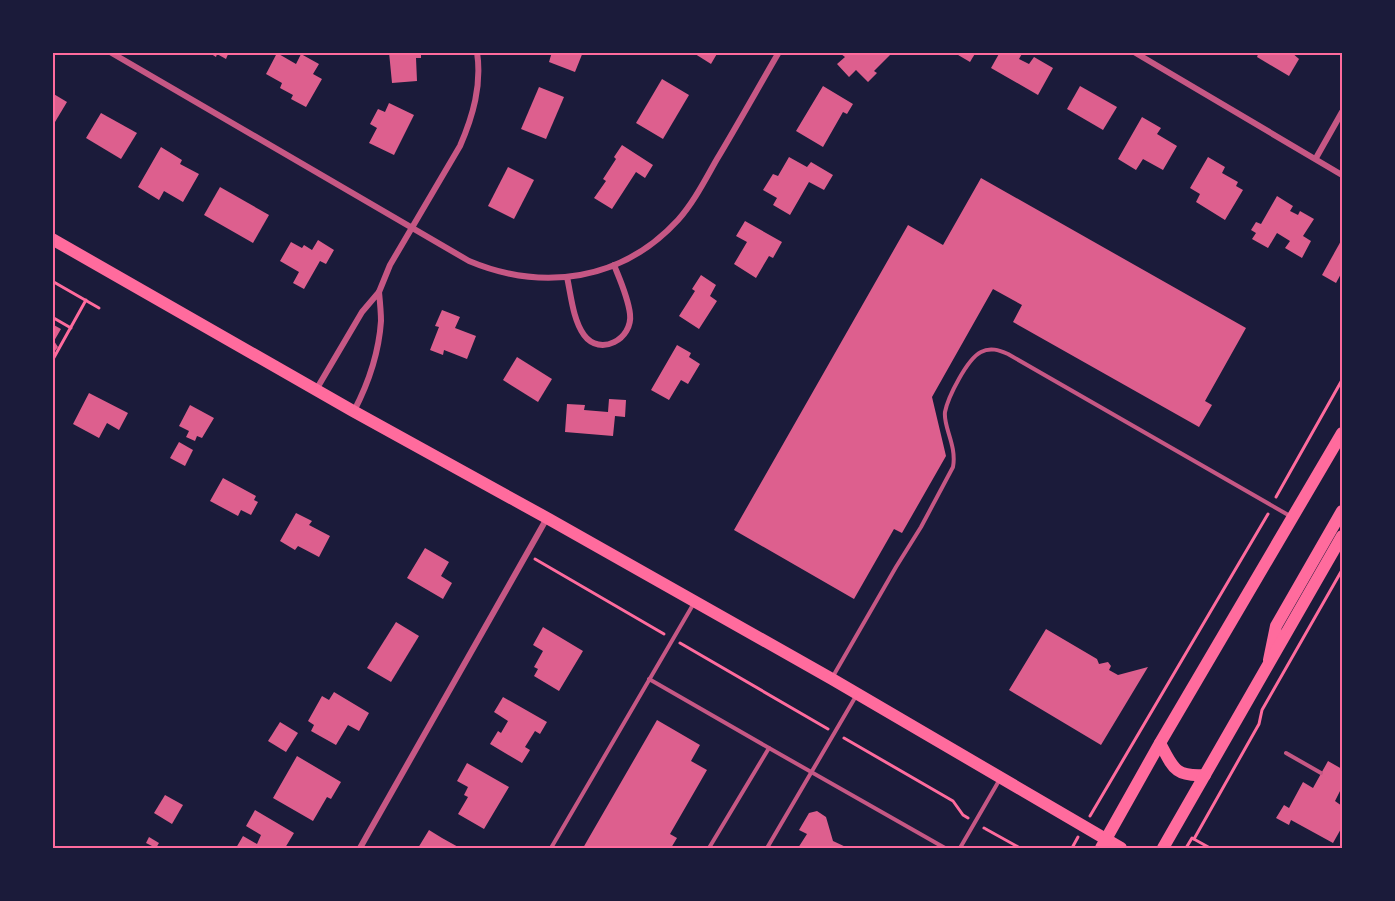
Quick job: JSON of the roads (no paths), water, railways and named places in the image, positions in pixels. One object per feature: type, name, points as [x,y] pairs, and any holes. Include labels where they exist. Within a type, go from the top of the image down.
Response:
[{"type":"main road","points":[[52,239],[353,411],[832,679],[1104,844],[1121,849]]},
{"type":"main road","points":[[1104,844],[1160,743],[1342,433]]},
{"type":"main road","points":[[1268,667],[1276,626],[1342,511]]},
{"type":"main road","points":[[1163,849],[1342,536]]},
{"type":"main road","points":[[1160,743],[1175,769],[1186,776],[1205,775]]},
{"type":"street","points":[[110,52],[469,261],[492,270],[525,278],[567,277],[614,266],[662,236],[694,199],[779,52]]},
{"type":"street","points":[[316,390],[362,312],[379,292],[390,265],[467,130],[477,93],[479,75],[477,52]]},
{"type":"street","points":[[1134,52],[1342,173]]},
{"type":"street","points":[[1316,158],[1342,112]]},
{"type":"street","points":[[567,277],[582,333],[596,343],[613,344],[627,332],[630,314],[614,266]]},
{"type":"street","points":[[353,411],[367,383],[377,343],[381,321],[379,292]]},
{"type":"street","points":[[360,849],[547,518]]},
{"type":"lane","points":[[832,679],[921,527],[953,467],[955,457],[953,442],[945,414],[949,398],[972,359],[982,351],[996,349],[1008,354],[1293,518]]},
{"type":"lane","points":[[551,849],[694,602]]},
{"type":"lane","points":[[649,679],[945,849]]},
{"type":"lane","points":[[768,849],[857,694]]},
{"type":"lane","points":[[709,849],[769,748]]},
{"type":"lane","points":[[1286,753],[1321,773]]},
{"type":"lane","points":[[960,849],[1000,779]]}]
